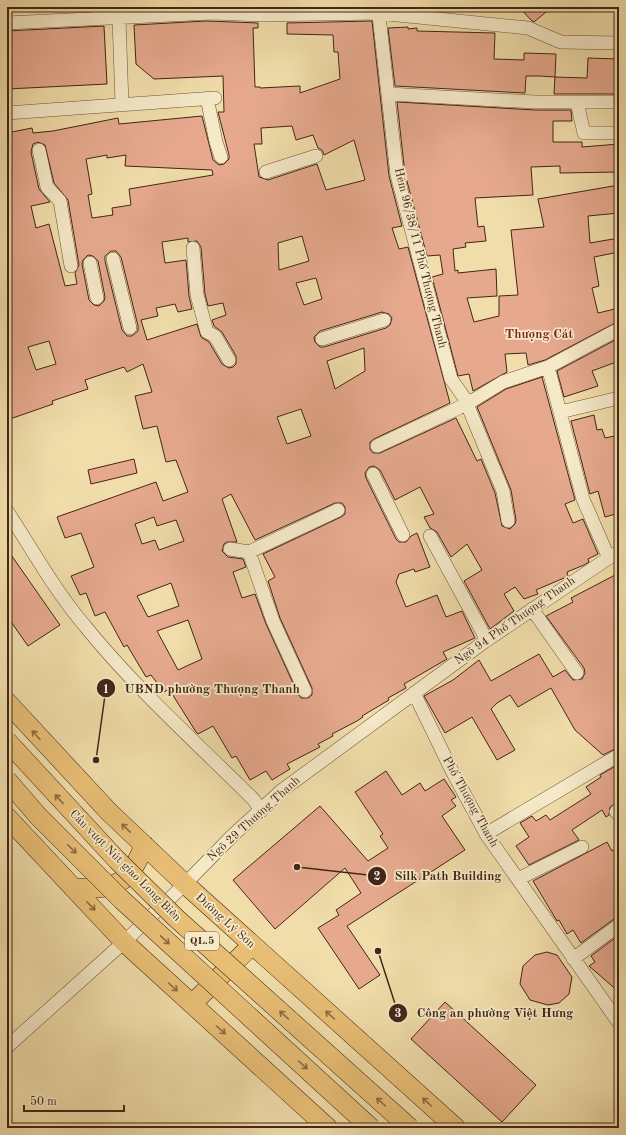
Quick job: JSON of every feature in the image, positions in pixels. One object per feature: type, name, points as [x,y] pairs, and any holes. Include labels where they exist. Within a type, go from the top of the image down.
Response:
[{"type":"highway","name":"Đường Lý Sơn","points":[[7,702],[109,812],[185,884],[456,1128]]},
{"type":"highway","name":"Cầu vượt Nút giao Long Biên","points":[[7,741],[117,860],[176,918],[410,1128]]},
{"type":"highway","name":"Cầu vượt Nút giao Long Biên","points":[[7,780],[38,816],[122,900],[371,1128]]},
{"type":"highway","points":[[7,817],[124,942],[328,1128]]},
{"type":"highway","points":[[74,888],[101,889],[119,882],[135,866],[144,845]]},
{"type":"highway","points":[[192,1004],[252,945]]},
{"type":"street","points":[[95,7],[104,13],[119,18]]},
{"type":"street","points":[[7,22],[212,13],[264,15],[378,10],[528,28],[561,42],[619,43]]},
{"type":"street","name":"Hẻm 96/38/11 Phố Thượng Thanh","points":[[378,10],[397,175],[451,379],[468,404],[503,491],[508,521]]},
{"type":"street","points":[[119,18],[122,105]]},
{"type":"street","points":[[388,94],[535,102],[619,102]]},
{"type":"street","points":[[7,113],[211,98],[216,142],[221,156]]},
{"type":"street","points":[[577,102],[584,133],[619,133]]},
{"type":"street","points":[[39,150],[47,187],[60,201],[71,266]]},
{"type":"street","points":[[266,172],[316,156]]},
{"type":"street","points":[[193,248],[197,295],[207,332],[215,336],[230,360]]},
{"type":"street","points":[[113,260],[130,328]]},
{"type":"street","points":[[90,263],[97,298]]},
{"type":"street","points":[[322,340],[384,320]]},
{"type":"street","points":[[377,446],[468,404],[503,382],[548,367],[619,329]]},
{"type":"street","points":[[548,367],[583,499],[607,554],[614,554]]},
{"type":"street","points":[[560,412],[619,398]]},
{"type":"street","points":[[373,474],[403,535]]},
{"type":"street","points":[[7,510],[60,593],[84,625],[118,665],[254,800],[261,811]]},
{"type":"street","points":[[230,549],[249,552],[338,510]]},
{"type":"street","points":[[430,536],[484,635],[484,642]]},
{"type":"street","points":[[249,552],[273,622],[305,691]]},
{"type":"street","name":"Ngõ 94 Phố Thượng Thanh","points":[[414,693],[484,642],[614,554]]},
{"type":"street","points":[[532,609],[577,673]]},
{"type":"street","name":"Ngõ 29 Thượng Thanh","points":[[7,1047],[124,942],[185,884],[232,836],[261,811],[281,791],[414,693]]},
{"type":"street","name":"Phố Thượng Thanh","points":[[414,693],[452,771],[486,834],[619,1023]]},
{"type":"street","points":[[486,834],[619,755]]},
{"type":"street","points":[[518,879],[582,847]]},
{"type":"street","points":[[573,959],[619,925]]},
{"type":"building","points":[[519,7],[552,7],[534,22]]},
{"type":"building","points":[[206,21],[258,23],[258,28],[253,28],[255,87],[300,86],[300,93],[340,79],[338,52],[334,52],[333,35],[287,34],[287,23],[372,21],[389,176],[402,226],[392,228],[399,249],[408,247],[450,403],[374,439],[370,442],[370,449],[373,453],[380,453],[456,418],[477,461],[481,459],[495,493],[502,526],[510,529],[515,524],[516,520],[511,490],[477,407],[506,389],[542,377],[575,500],[565,504],[573,523],[583,519],[598,554],[588,559],[589,562],[584,565],[567,572],[568,576],[536,590],[538,594],[524,599],[515,587],[504,594],[514,611],[490,629],[464,581],[482,570],[467,544],[451,557],[437,532],[430,528],[424,517],[434,514],[420,487],[395,500],[380,470],[374,466],[369,467],[365,473],[366,478],[396,539],[399,542],[406,542],[411,536],[417,533],[430,567],[415,572],[414,569],[399,574],[396,582],[406,607],[437,595],[446,617],[462,611],[475,638],[443,652],[447,659],[404,684],[406,688],[388,698],[389,700],[362,716],[363,717],[357,721],[332,734],[333,736],[318,744],[320,747],[287,764],[290,769],[272,780],[266,771],[250,780],[236,756],[232,758],[213,726],[198,734],[196,732],[169,689],[164,692],[151,675],[146,677],[127,645],[124,647],[105,612],[95,616],[86,593],[80,595],[71,576],[94,567],[81,533],[65,538],[57,517],[156,482],[163,501],[188,492],[176,460],[166,462],[157,426],[143,429],[135,396],[152,392],[143,364],[127,372],[124,367],[85,380],[88,389],[52,401],[53,404],[7,420],[7,133],[32,128],[33,133],[53,131],[118,118],[119,124],[202,116],[213,160],[219,165],[224,164],[229,159],[218,112],[224,112],[223,76],[154,79],[136,64],[134,25]],"holes":[[[292,126],[296,140],[313,135],[318,148],[322,150],[324,155],[354,140],[365,180],[326,190],[317,164],[268,180],[259,177],[254,144],[262,144],[261,128]],[[38,142],[45,145],[54,183],[68,200],[79,265],[75,273],[77,284],[65,286],[49,224],[36,228],[31,206],[50,202],[39,189],[31,152],[33,144]],[[107,155],[107,158],[126,155],[125,166],[212,170],[213,175],[129,189],[131,205],[112,208],[113,215],[92,218],[88,195],[92,194],[86,159]],[[302,236],[309,261],[279,270],[278,243]],[[188,238],[188,242],[197,241],[201,247],[205,294],[208,306],[223,303],[226,315],[212,320],[214,326],[222,332],[236,356],[236,364],[233,367],[229,368],[222,364],[209,342],[201,337],[197,324],[147,340],[141,320],[158,316],[156,308],[175,304],[178,312],[192,309],[189,296],[186,260],[165,263],[162,242]],[[111,251],[116,251],[121,257],[138,326],[138,331],[132,336],[127,336],[122,330],[105,261],[105,256]],[[88,255],[93,256],[98,261],[105,297],[104,301],[99,306],[94,305],[89,300],[82,264],[83,260]],[[316,278],[322,299],[304,305],[296,283]],[[382,312],[389,314],[392,318],[390,325],[386,328],[324,347],[320,347],[315,342],[314,337],[320,331]],[[49,341],[56,364],[36,370],[28,347]],[[364,348],[365,371],[335,389],[327,361]],[[301,409],[311,436],[287,444],[277,417]],[[231,494],[255,540],[335,503],[342,503],[345,507],[345,514],[341,517],[263,554],[275,577],[268,581],[280,618],[312,688],[312,695],[308,698],[301,698],[298,694],[266,624],[255,594],[242,598],[233,572],[246,567],[243,559],[228,557],[222,551],[224,544],[227,542],[237,542],[222,499]],[[154,517],[157,526],[176,520],[184,541],[159,550],[155,540],[142,544],[135,524]],[[171,583],[179,606],[148,617],[137,596]],[[188,620],[202,659],[178,670],[157,631]]]},
{"type":"building","points":[[104,26],[107,84],[7,89],[7,31]]},
{"type":"building","points":[[408,27],[408,29],[417,28],[417,31],[495,33],[494,59],[524,60],[524,53],[556,54],[555,77],[526,76],[525,93],[395,86],[388,28]]},
{"type":"building","points":[[588,58],[619,59],[619,94],[554,94],[555,77],[587,78]]},
{"type":"building","points":[[397,102],[535,110],[571,110],[572,121],[553,121],[553,142],[582,142],[582,147],[619,144],[619,172],[560,173],[560,166],[531,167],[533,195],[475,198],[478,227],[484,226],[486,241],[465,243],[466,247],[453,249],[455,271],[458,270],[458,273],[496,269],[497,296],[467,298],[474,322],[499,316],[499,296],[518,295],[511,230],[544,227],[538,199],[619,185],[619,213],[588,216],[590,243],[619,238],[619,252],[594,257],[599,286],[592,288],[598,313],[619,308],[619,321],[545,360],[528,365],[526,353],[505,354],[507,372],[473,391],[469,374],[458,376],[432,277],[443,274],[440,255],[427,256],[405,174]]},
{"type":"building","points":[[619,338],[619,361],[592,371],[598,386],[564,397],[557,371]]},
{"type":"building","points":[[594,415],[597,430],[602,429],[605,438],[619,435],[619,513],[605,517],[598,491],[590,494],[571,421]]},
{"type":"building","points":[[134,459],[137,473],[91,484],[88,470]]},
{"type":"building","points":[[7,549],[60,625],[28,646],[7,616]]},
{"type":"building","points":[[619,573],[619,747],[603,755],[575,730],[551,688],[518,707],[510,695],[497,703],[491,709],[515,750],[497,760],[472,717],[445,733],[424,696],[453,680],[479,660],[491,681],[539,654],[553,677],[565,670],[573,680],[582,679],[585,673],[584,668],[546,616],[573,602],[571,598]]},
{"type":"building","points":[[619,764],[619,801],[610,807],[609,815],[606,817],[602,810],[572,830],[579,840],[529,865],[516,846],[529,837],[520,823],[532,816],[536,821],[546,815],[550,820],[591,794],[586,787],[601,777],[600,775]]},
{"type":"building","points":[[386,771],[402,795],[420,783],[425,791],[444,779],[456,797],[451,800],[456,806],[442,816],[465,850],[347,926],[380,975],[359,989],[318,928],[339,915],[336,910],[361,893],[345,868],[275,929],[233,880],[320,806],[368,861],[388,848],[380,836],[383,834],[355,792]]},
{"type":"building","points":[[607,842],[612,851],[619,846],[619,917],[581,943],[573,930],[567,934],[559,920],[557,921],[533,881]]},
{"type":"building","points":[[619,935],[619,992],[589,966],[595,962],[591,956]]},
{"type":"building","points":[[547,952],[557,955],[572,977],[569,994],[559,1003],[548,1005],[530,1000],[520,984],[523,966],[535,955]]},
{"type":"building","points":[[445,1002],[536,1085],[502,1122],[411,1039]]},
{"type":"place","name":"UBND phường Thượng Thanh","points":[[96,760]]},
{"type":"place","name":"Silk Path Building","points":[[297,867]]},
{"type":"place","name":"Công an phường Việt Hưng","points":[[378,951]]},
{"type":"district","name":"Thượng Cát","points":[[539,334]]}]
